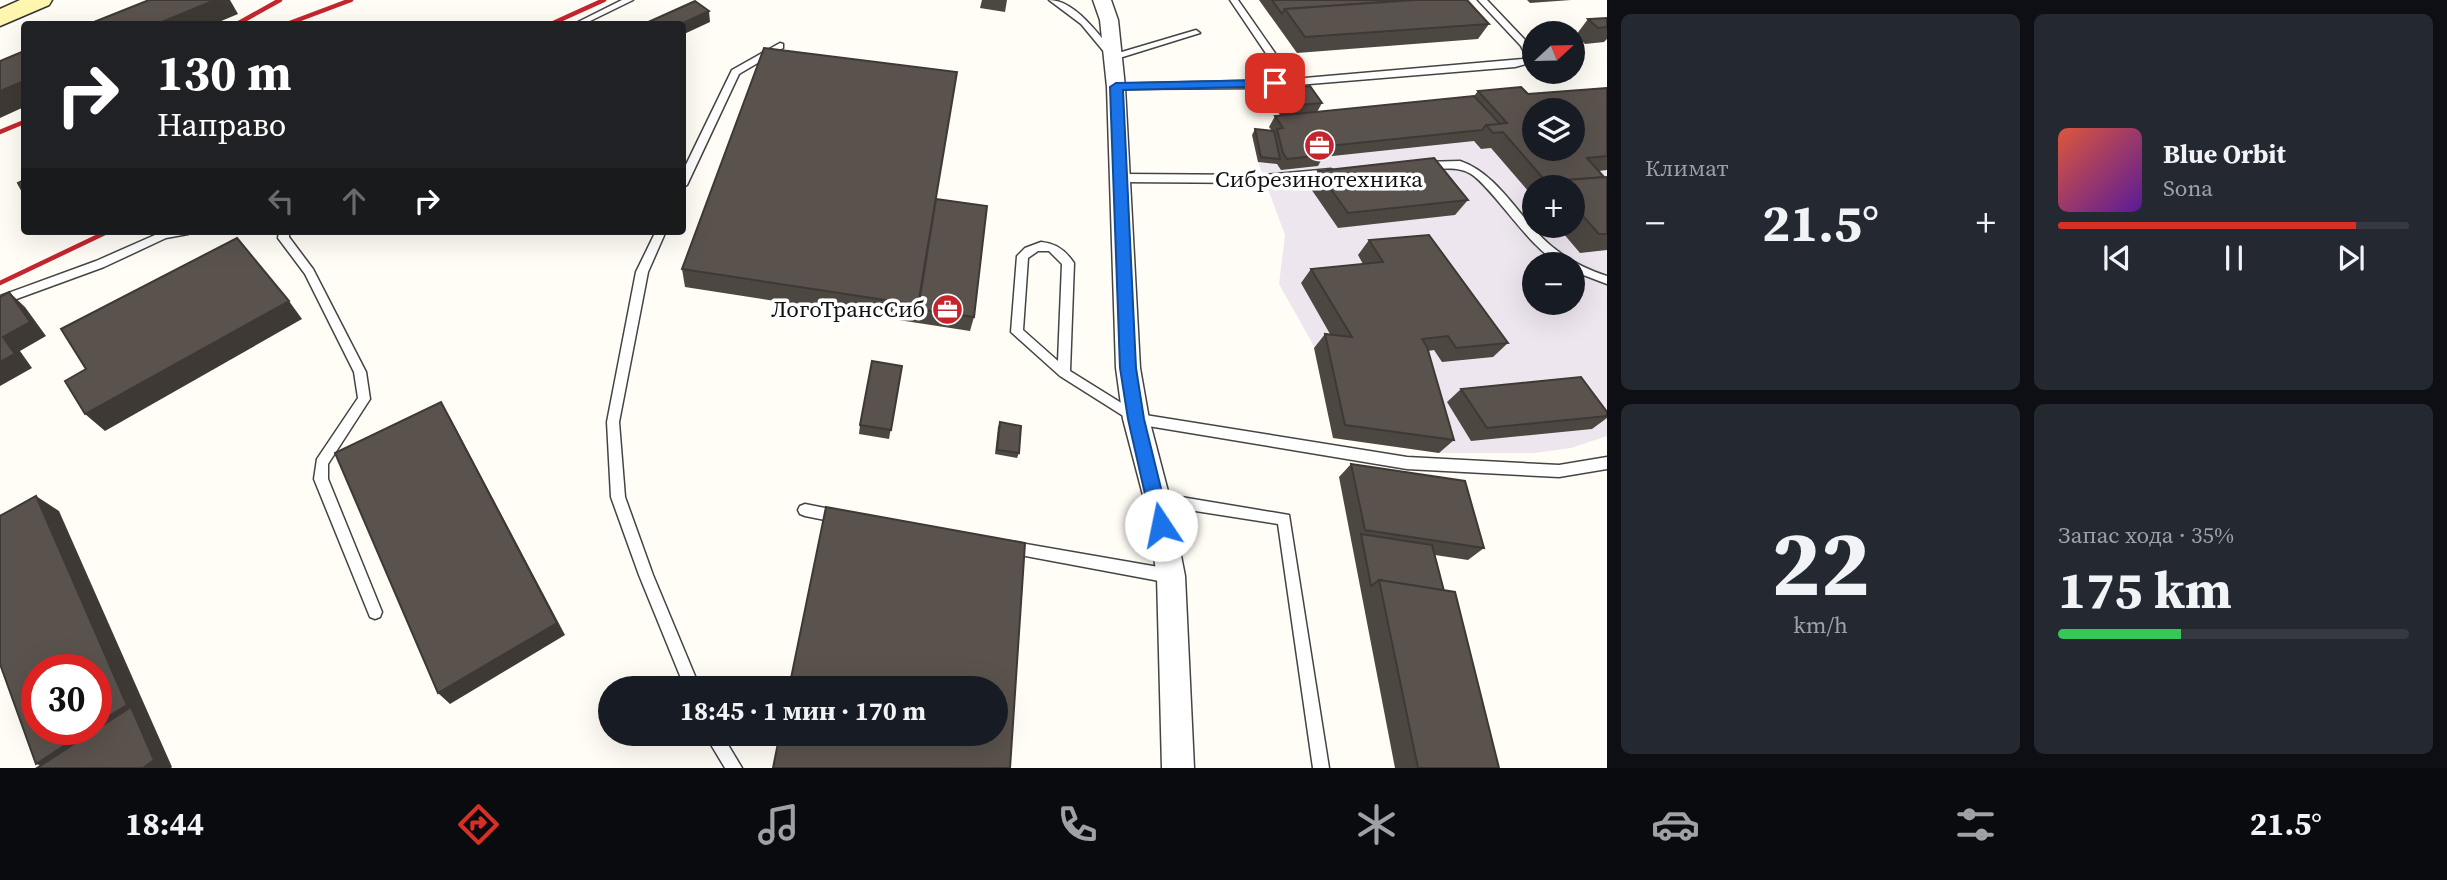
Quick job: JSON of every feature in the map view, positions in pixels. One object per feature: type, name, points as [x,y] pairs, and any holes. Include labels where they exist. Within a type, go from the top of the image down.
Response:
[{"type":"street","points":[[0,18],[40,0]]},
{"type":"street","points":[[1102,0],[1109,20],[1116,87],[1122,178],[1128,368],[1136,419],[1157,499],[1171,576],[1178,768]]},
{"type":"lane","points":[[584,21],[629,0]]},
{"type":"lane","points":[[1053,0],[1084,22],[1113,57],[1196,33]]},
{"type":"lane","points":[[1234,0],[1290,82]]},
{"type":"lane","points":[[1116,87],[1290,82],[1527,61],[1530,54],[1525,45],[1482,0]]},
{"type":"lane","points":[[686,176],[735,72],[780,46]]},
{"type":"lane","points":[[1413,166],[1460,164],[1478,174],[1552,252]]},
{"type":"lane","points":[[1122,178],[1265,179],[1346,172]]},
{"type":"lane","points":[[0,301],[100,264],[164,235]]},
{"type":"lane","points":[[283,235],[309,272],[360,372],[364,399],[322,463],[321,479],[375,612]]},
{"type":"lane","points":[[659,235],[642,272],[613,422],[618,497],[646,575],[688,676]]},
{"type":"lane","points":[[1063,373],[1068,263],[1061,252],[1046,245],[1031,247],[1023,256],[1017,332],[1063,373],[1136,419],[1407,463],[1559,471],[1607,463]]},
{"type":"lane","points":[[1585,273],[1607,280]]},
{"type":"lane","points":[[1157,499],[1284,519],[1321,768]]},
{"type":"lane","points":[[805,510],[856,520]]},
{"type":"lane","points":[[1000,546],[1171,576]]},
{"type":"lane","points":[[720,746],[734,768]]},
{"type":"shaded area","points":[[1607,96],[1607,436],[1571,448],[1535,453],[1439,453],[1333,438],[1315,348],[1279,284],[1285,235],[1258,162],[1252,135],[1277,138],[1269,127],[1522,104],[1522,161],[1585,161],[1585,98]]},
{"type":"building","points":[[149,0],[215,0],[164,21],[96,21]]},
{"type":"building","points":[[1272,0],[1414,0],[1285,9],[1282,14]]},
{"type":"building","points":[[1414,0],[1467,0],[1489,24],[1305,37],[1285,9]]},
{"type":"building","points":[[695,1],[709,11],[686,22],[651,21]]},
{"type":"building","points":[[1607,18],[1607,27],[1598,28],[1588,19]]},
{"type":"building","points":[[764,48],[957,72],[918,305],[682,269]]},
{"type":"building","points":[[21,52],[21,82],[0,91],[0,61]]},
{"type":"building","points":[[1284,82],[1288,88],[1310,86],[1322,103],[1287,106],[1271,83]]},
{"type":"building","points":[[1521,87],[1528,94],[1607,88],[1607,156],[1587,158],[1604,177],[1540,175],[1528,161],[1585,161],[1585,98],[1522,98],[1522,154],[1503,132],[1493,133],[1486,125],[1507,123],[1478,91]]},
{"type":"building","points":[[1474,96],[1500,124],[1486,125],[1482,130],[1318,147],[1324,155],[1287,159],[1277,129],[1283,128],[1275,116]]},
{"type":"building","points":[[1255,129],[1274,131],[1280,159],[1261,157]]},
{"type":"building","points":[[1434,158],[1468,200],[1348,213],[1318,171]]},
{"type":"building","points":[[1607,177],[1607,234],[1599,234],[1585,218],[1585,179]]},
{"type":"building","points":[[936,199],[987,206],[974,317],[918,309]]},
{"type":"building","points":[[1429,235],[1508,343],[1456,348],[1448,336],[1422,339],[1427,347],[1454,440],[1345,425],[1325,334],[1352,337],[1311,269],[1383,262],[1369,240]]},
{"type":"building","points":[[237,238],[289,301],[85,414],[65,381],[86,369],[61,329]]},
{"type":"building","points":[[9,292],[30,322],[3,337],[15,354],[0,362],[0,297]]},
{"type":"building","points":[[872,361],[902,366],[891,430],[860,425]]},
{"type":"building","points":[[1581,377],[1607,412],[1607,416],[1487,428],[1461,389]]},
{"type":"building","points":[[441,402],[557,623],[438,693],[335,453]]},
{"type":"building","points":[[1000,422],[1021,426],[1019,453],[997,450]]},
{"type":"building","points":[[1351,464],[1465,481],[1484,548],[1365,530]]},
{"type":"building","points":[[36,496],[105,654],[21,654],[21,722],[0,664],[0,516]]},
{"type":"building","points":[[826,507],[1025,543],[1010,768],[773,768],[777,746],[1008,746],[1008,676],[791,676]]},
{"type":"building","points":[[1361,534],[1432,545],[1444,591],[1379,580],[1371,586]]},
{"type":"building","points":[[1379,580],[1455,592],[1499,768],[1418,768]]},
{"type":"building","points":[[112,671],[127,705],[112,714]]},
{"type":"building","points":[[131,707],[154,760],[143,768],[37,768],[72,745],[112,745],[112,719]]},
{"type":"building","points":[[29,745],[65,745],[36,764]]},
{"type":"railway","points":[[242,21],[280,0]]},
{"type":"railway","points":[[295,21],[351,0]]},
{"type":"railway","points":[[558,21],[604,0]]},
{"type":"railway","points":[[0,132],[21,123]]},
{"type":"railway","points":[[0,283],[101,235]]},
{"type":"place","name":"Сибрезинотехника","points":[[1319,145]]},
{"type":"place","name":"ЛогоТрансСиб","points":[[948,309]]},
{"type":"route","points":[[1161,525],[1136,419],[1128,368],[1122,178],[1116,87],[1275,83]]}]
